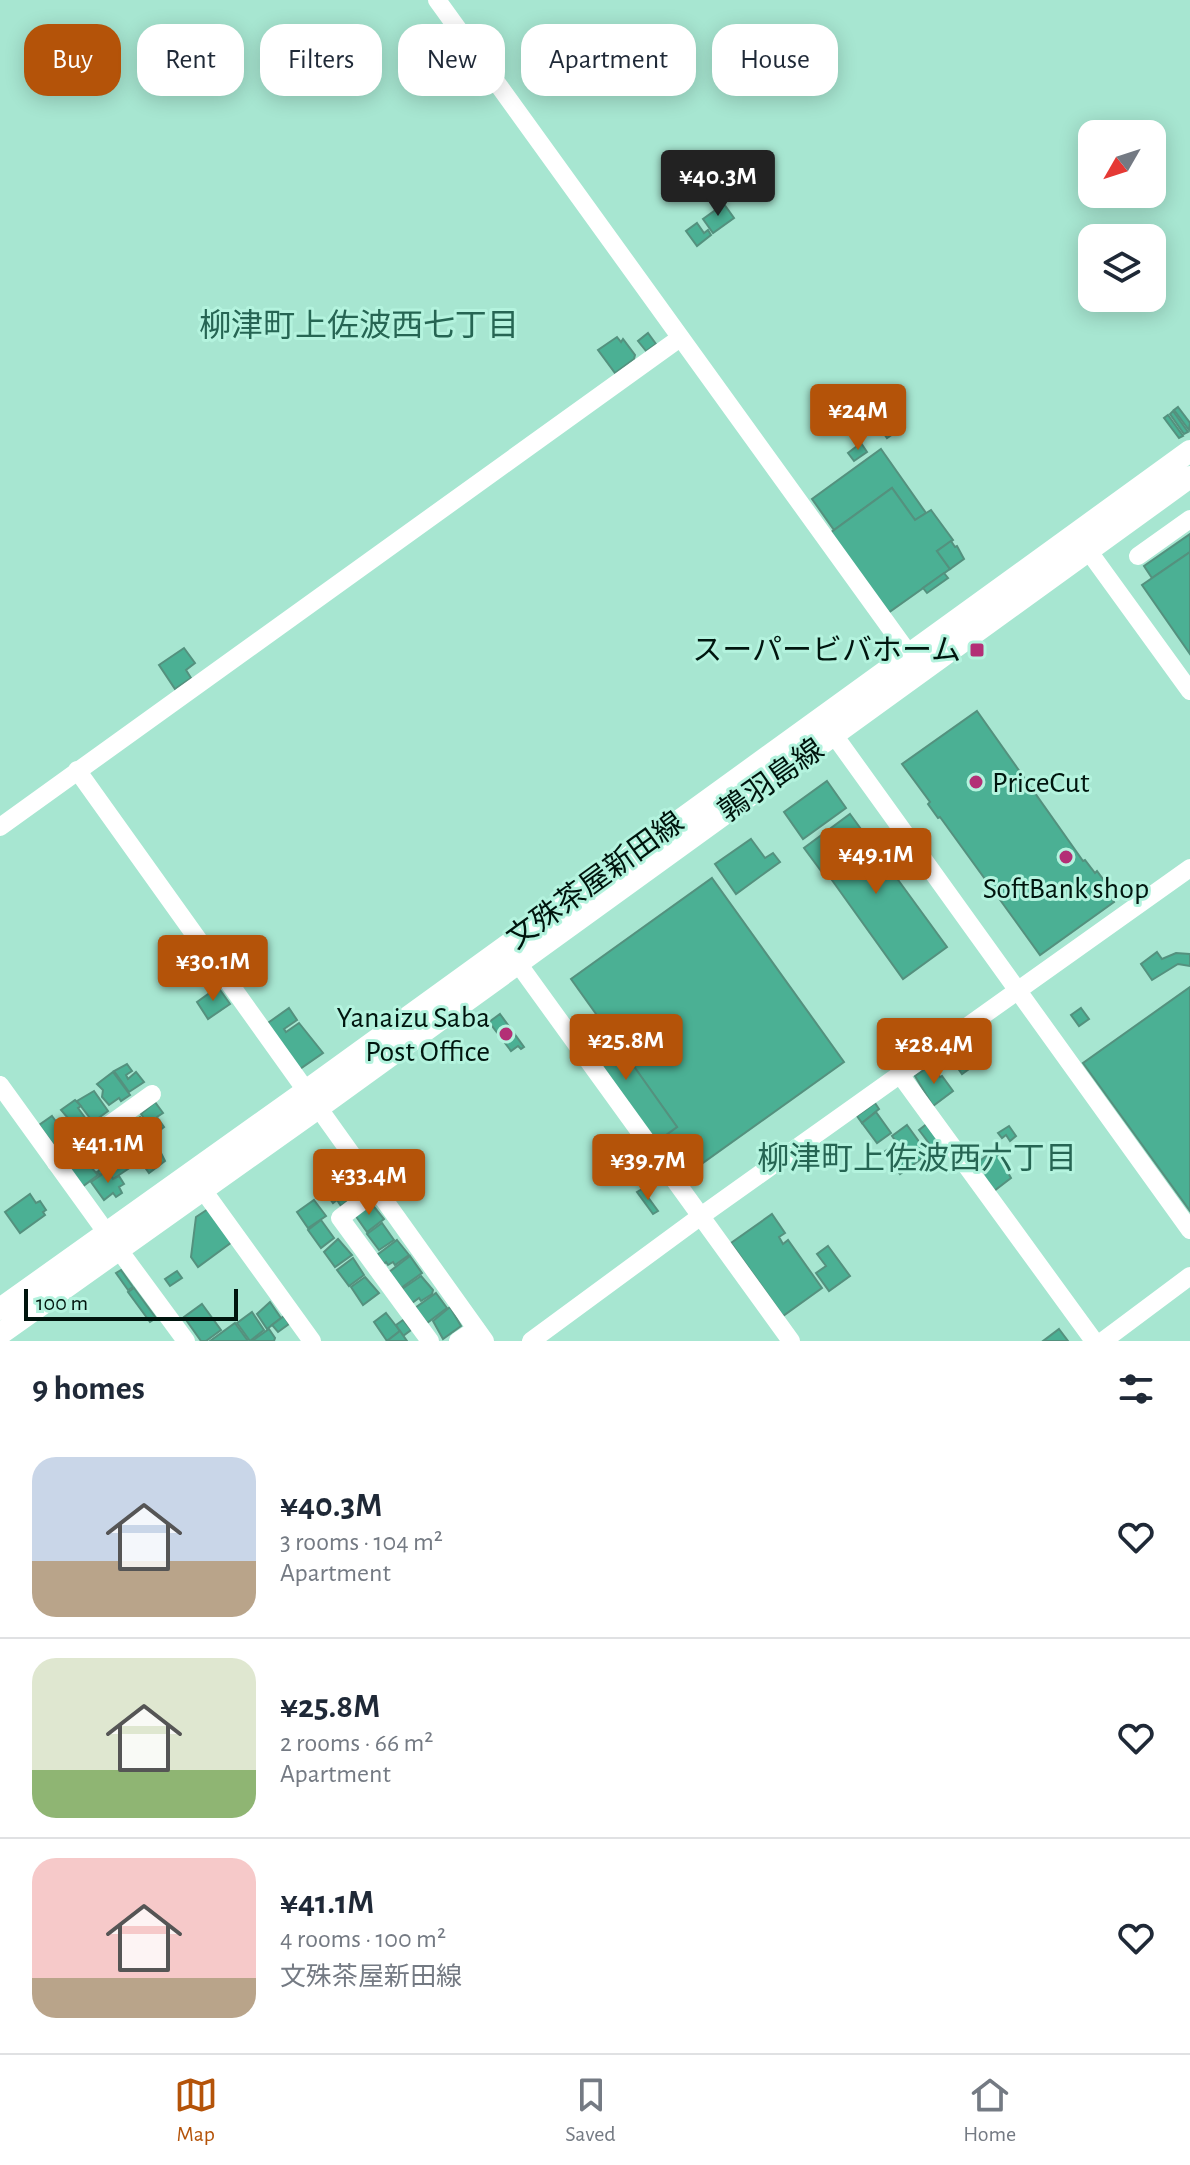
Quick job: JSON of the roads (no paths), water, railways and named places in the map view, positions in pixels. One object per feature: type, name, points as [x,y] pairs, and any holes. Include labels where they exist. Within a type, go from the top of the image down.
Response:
[{"type":"main road","name":"文殊茶屋新田線","points":[[113,1241],[312,1099],[909,654],[1082,542],[1190,451]]},
{"type":"main road","name":"鶉羽島線","points":[[4,1314],[113,1241],[203,1190],[312,1099],[517,962],[834,735],[1082,542],[1190,477]]},
{"type":"street","points":[[437,0],[909,654]]},
{"type":"street","points":[[0,827],[680,338]]},
{"type":"street","points":[[1138,556],[1190,519]]},
{"type":"street","points":[[1082,542],[1190,691]]},
{"type":"street","points":[[834,735],[1190,1230]]},
{"type":"street","points":[[77,770],[480,1335],[458,1341]]},
{"type":"street","points":[[531,1341],[701,1216],[1190,868]]},
{"type":"street","points":[[517,962],[791,1341]]},
{"type":"street","points":[[901,1076],[1094,1341]]},
{"type":"street","points":[[0,1085],[186,1341]]},
{"type":"street","points":[[56,1163],[152,1094]]},
{"type":"street","points":[[203,1190],[312,1341]]},
{"type":"street","points":[[377,1190],[340,1218],[430,1341]]},
{"type":"street","points":[[1103,1341],[1190,1276]]},
{"type":"place","name":"スーパービバホーム","points":[[977,650]]},
{"type":"place","name":"PriceCut","points":[[976,782]]},
{"type":"place","name":"SoftBank shop","points":[[1066,857]]},
{"type":"place","name":"Yanaizu Saba Post Office","points":[[506,1034]]},
{"type":"district","name":"柳津町上佐波西七丁目","points":[[359,325]]},
{"type":"district","name":"柳津町上佐波西六丁目","points":[[917,1158]]}]
